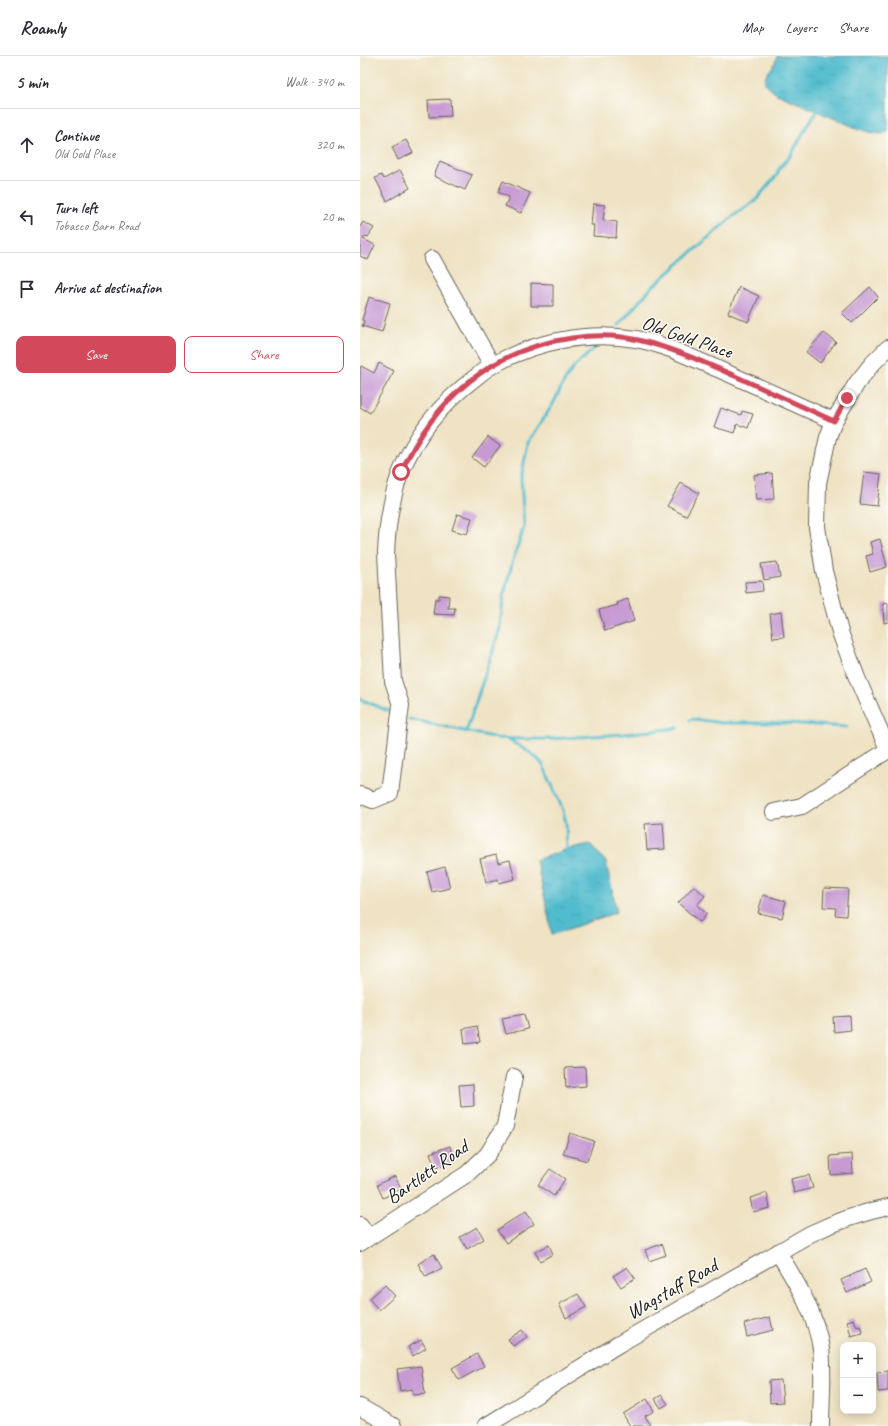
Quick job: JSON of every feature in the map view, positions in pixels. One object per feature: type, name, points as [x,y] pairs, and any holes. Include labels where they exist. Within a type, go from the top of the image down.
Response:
[{"type":"street","points":[[432,259],[492,365]]},
{"type":"street","name":"Old Gold Place","points":[[360,795],[373,800],[390,793],[401,705],[394,681],[386,554],[389,514],[397,482],[408,456],[432,419],[455,393],[492,365],[520,352],[545,343],[566,339],[587,336],[610,337],[637,339],[688,356],[834,421]]},
{"type":"street","points":[[774,812],[802,806],[888,750],[857,678],[842,638],[824,571],[817,527],[818,483],[828,437],[834,421],[857,383],[872,364],[888,348]]},
{"type":"street","name":"Bartlett Road","points":[[363,1235],[467,1174],[488,1154],[505,1126],[514,1077]]},
{"type":"street","name":"Wagstaff Road","points":[[486,1426],[619,1344],[810,1234],[840,1220],[888,1207]]},
{"type":"street","points":[[778,1252],[812,1314],[821,1348],[821,1426]]},
{"type":"street","points":[[360,1407],[393,1426]]},
{"type":"water","points":[[777,56],[888,56],[888,132],[881,134],[873,133],[854,127],[777,94],[765,83],[765,79],[775,63]]},
{"type":"water","points":[[589,844],[606,862],[617,912],[552,935],[536,860],[567,849]]},
{"type":"building","points":[[450,99],[451,116],[429,117],[428,100]]},
{"type":"building","points":[[406,140],[413,153],[398,160],[392,147]]},
{"type":"building","points":[[440,161],[472,175],[465,190],[434,176]]},
{"type":"building","points":[[400,170],[410,188],[387,201],[375,178],[381,175],[384,179]]},
{"type":"building","points":[[503,181],[530,193],[521,213],[505,206],[509,197],[498,192]]},
{"type":"building","points":[[593,204],[605,205],[603,220],[617,222],[616,238],[593,236],[594,225],[591,225]]},
{"type":"building","points":[[363,222],[374,228],[368,237],[365,236],[363,239],[375,245],[368,260],[360,256],[360,227]]},
{"type":"building","points":[[531,283],[553,284],[553,306],[531,306]]},
{"type":"building","points":[[739,287],[759,296],[748,322],[728,313]]},
{"type":"building","points":[[870,287],[878,297],[852,323],[842,313]]},
{"type":"building","points":[[369,297],[390,303],[382,332],[362,326],[364,321],[362,320]]},
{"type":"building","points":[[824,333],[836,342],[820,363],[806,352]]},
{"type":"building","points":[[379,363],[394,371],[370,413],[360,407],[360,369],[361,366],[374,373]]},
{"type":"building","points":[[721,408],[741,415],[742,411],[753,414],[748,428],[737,424],[734,433],[714,427]]},
{"type":"building","points":[[488,437],[500,446],[484,467],[472,458]]},
{"type":"building","points":[[864,472],[881,474],[877,506],[860,504]]},
{"type":"building","points":[[772,473],[774,499],[756,500],[754,475]]},
{"type":"building","points":[[681,483],[699,493],[686,516],[667,506]]},
{"type":"building","points":[[457,514],[472,518],[467,534],[452,530]]},
{"type":"building","points":[[880,539],[887,567],[870,572],[866,556],[873,554],[870,542]]},
{"type":"building","points":[[777,562],[780,577],[764,580],[761,564]]},
{"type":"building","points":[[762,581],[763,591],[746,593],[745,582]]},
{"type":"building","points":[[439,595],[449,596],[448,608],[455,608],[454,615],[433,614],[435,599],[439,599]]},
{"type":"building","points":[[628,599],[634,621],[605,631],[599,610],[618,605],[617,603]]},
{"type":"building","points":[[888,603],[888,622],[884,623],[883,604]]},
{"type":"building","points":[[781,612],[784,637],[773,638],[770,614]]},
{"type":"building","points":[[663,823],[665,849],[647,850],[645,824]]},
{"type":"building","points":[[496,855],[498,863],[510,860],[515,879],[499,883],[498,879],[486,882],[480,859]]},
{"type":"building","points":[[445,867],[450,888],[432,892],[427,872]]},
{"type":"building","points":[[694,886],[705,896],[697,905],[707,914],[700,922],[678,903]]},
{"type":"building","points":[[824,888],[848,889],[846,916],[835,915],[836,908],[823,907]]},
{"type":"building","points":[[763,895],[786,901],[782,918],[758,913]]},
{"type":"building","points":[[524,1014],[528,1029],[506,1034],[502,1018]]},
{"type":"building","points":[[850,1016],[851,1030],[834,1032],[833,1017]]},
{"type":"building","points":[[477,1026],[480,1042],[465,1044],[463,1029]]},
{"type":"building","points":[[585,1067],[586,1086],[566,1088],[565,1068]]},
{"type":"building","points":[[473,1084],[474,1106],[461,1107],[459,1085]]},
{"type":"building","points":[[570,1133],[594,1141],[587,1161],[563,1154]]},
{"type":"building","points":[[450,1146],[455,1160],[436,1168],[430,1153]]},
{"type":"building","points":[[852,1154],[853,1173],[831,1175],[830,1156]]},
{"type":"building","points":[[550,1169],[565,1179],[554,1196],[538,1185]]},
{"type":"building","points":[[809,1175],[813,1188],[794,1193],[791,1179]]},
{"type":"building","points":[[395,1176],[401,1189],[383,1198],[377,1185]]},
{"type":"building","points":[[767,1193],[770,1208],[753,1212],[750,1198]]},
{"type":"building","points":[[526,1211],[534,1224],[506,1243],[497,1230]]},
{"type":"building","points":[[477,1227],[484,1239],[467,1249],[460,1237]]},
{"type":"building","points":[[662,1244],[666,1255],[649,1261],[645,1250]]},
{"type":"building","points":[[549,1245],[553,1254],[540,1261],[535,1252]]},
{"type":"building","points":[[434,1254],[442,1268],[426,1277],[418,1264]]},
{"type":"building","points":[[627,1267],[635,1278],[621,1287],[613,1276]]},
{"type":"building","points":[[865,1269],[871,1282],[847,1293],[841,1280]]},
{"type":"building","points":[[385,1285],[395,1296],[379,1310],[369,1299]]},
{"type":"building","points":[[578,1294],[586,1307],[566,1318],[559,1304]]},
{"type":"building","points":[[770,1317],[773,1330],[747,1337],[744,1324]]},
{"type":"building","points":[[854,1319],[857,1327],[860,1326],[862,1333],[851,1336],[847,1321]]},
{"type":"building","points":[[522,1330],[527,1337],[513,1346],[508,1339]]},
{"type":"building","points":[[421,1340],[426,1348],[413,1356],[408,1347]]},
{"type":"building","points":[[477,1354],[484,1366],[459,1380],[452,1368]]},
{"type":"building","points":[[421,1366],[425,1394],[413,1395],[412,1389],[400,1391],[397,1369]]},
{"type":"building","points":[[888,1371],[888,1391],[878,1392],[877,1372]]},
{"type":"building","points":[[781,1380],[783,1402],[770,1403],[769,1381]]},
{"type":"building","points":[[662,1395],[668,1404],[661,1408],[655,1399]]},
{"type":"building","points":[[647,1399],[654,1411],[645,1416],[650,1424],[647,1426],[630,1426],[623,1414]]},
{"type":"waterway","points":[[619,325],[651,288],[732,217],[755,201],[777,175],[779,169],[791,155],[807,126],[819,109]]},
{"type":"waterway","points":[[466,732],[499,632],[504,594],[524,527],[521,478],[528,443],[553,404],[565,380],[575,366],[596,347]]},
{"type":"waterway","points":[[360,699],[391,712]]},
{"type":"waterway","points":[[409,719],[497,738],[515,739],[550,739],[623,734],[678,728]]},
{"type":"waterway","points":[[690,720],[723,723],[787,723],[847,727]]},
{"type":"waterway","points":[[507,739],[531,754],[543,765],[563,810],[566,823],[567,852]]},
{"type":"route","points":[[401,472],[419,437],[432,419],[455,393],[492,365],[520,352],[545,343],[566,339],[587,336],[610,337],[637,339],[658,345],[688,356],[834,421],[847,398]]}]
